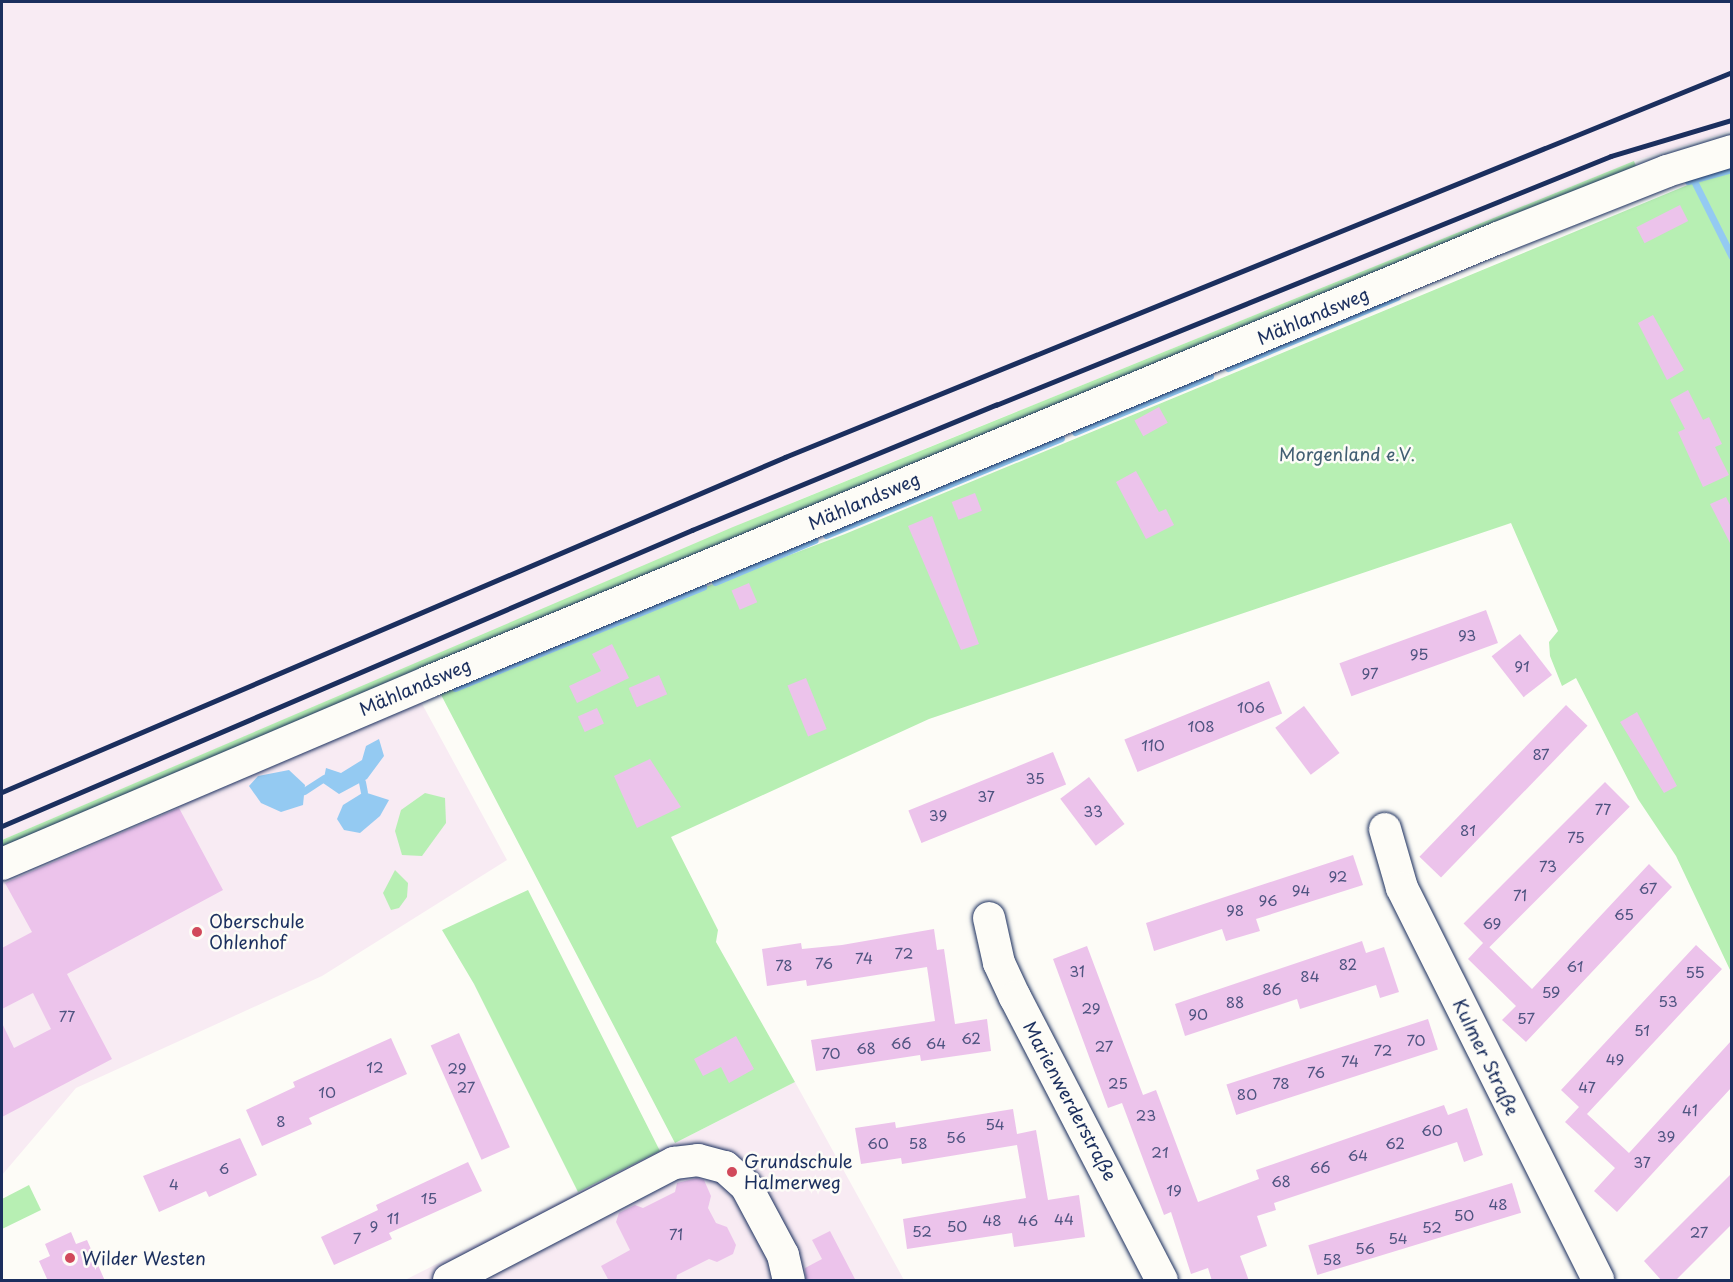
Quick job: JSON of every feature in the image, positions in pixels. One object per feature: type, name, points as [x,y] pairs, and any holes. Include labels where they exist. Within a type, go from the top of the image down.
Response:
[{"type":"street","name":"Mählandsweg","points":[[2,864],[428,682],[1498,238],[1667,171],[1731,151]]},
{"type":"street","name":"Kulmer Straße","points":[[1385,829],[1402,888],[1598,1281]]},
{"type":"street","name":"Marienwerderstraße","points":[[989,918],[999,963],[1015,997],[1162,1281]]},
{"type":"street","points":[[449,1281],[674,1162],[698,1161],[725,1167],[746,1186],[783,1255],[789,1281]]},
{"type":"shaded area","points":[[2,2],[1731,2],[1731,131],[1634,161],[799,500],[2,840]]},
{"type":"shaded area","name":"Oberschule Ohlenhof","points":[[421,702],[507,860],[322,976],[76,1088],[2,1175],[2,872]]},
{"type":"shaded area","name":"Grundschule Halmerweg","points":[[795,1082],[904,1280],[405,1280],[512,1226]]},
{"type":"green space","points":[[1634,161],[1639,174],[2,854],[2,840],[733,527]]},
{"type":"green space","name":"Morgenland e.V.","points":[[1731,167],[1731,972],[1676,856],[1638,799],[1576,678],[1562,686],[1550,656],[1549,642],[1558,631],[1511,523],[929,719],[671,837],[718,930],[716,942],[795,1082],[675,1143],[438,689],[845,534]]},
{"type":"green space","points":[[425,793],[445,798],[446,823],[422,856],[402,855],[395,831],[401,810]]},
{"type":"green space","points":[[395,870],[408,883],[407,897],[399,908],[391,910],[383,893]]},
{"type":"green space","points":[[528,890],[660,1151],[578,1192],[474,984],[442,930]]},
{"type":"green space","points":[[29,1185],[41,1210],[2,1229],[2,1199]]},
{"type":"water","points":[[379,739],[384,756],[367,779],[339,794],[323,783],[326,768],[341,773],[362,760],[366,746]]},
{"type":"water","points":[[289,770],[305,785],[303,805],[281,812],[261,803],[249,786],[258,776]]},
{"type":"water","points":[[364,792],[389,800],[380,816],[360,833],[344,830],[337,819],[343,805]]},
{"type":"building","points":[[1680,205],[1688,221],[1645,243],[1636,227]]},
{"type":"building","points":[[1653,315],[1684,370],[1667,380],[1638,323]]},
{"type":"building","points":[[1688,390],[1703,420],[1709,417],[1722,444],[1715,447],[1729,475],[1703,487],[1678,432],[1685,429],[1670,400]]},
{"type":"building","points":[[1159,407],[1168,423],[1143,436],[1135,421]]},
{"type":"building","points":[[1136,471],[1159,512],[1166,509],[1174,525],[1146,539],[1116,482]]},
{"type":"building","points":[[975,493],[982,511],[958,520],[952,502]]},
{"type":"building","points":[[1726,497],[1731,507],[1731,545],[1710,504]]},
{"type":"building","points":[[932,516],[979,644],[961,650],[908,526]]},
{"type":"building","points":[[749,583],[757,602],[740,610],[732,590]]},
{"type":"building","points":[[1486,610],[1498,643],[1351,696],[1339,663]]},
{"type":"building","points":[[1520,634],[1552,675],[1524,697],[1492,656]]},
{"type":"building","points":[[612,644],[629,678],[577,703],[569,686],[601,671],[592,654]]},
{"type":"building","points":[[659,675],[667,694],[637,707],[629,688]]},
{"type":"building","points":[[806,678],[827,729],[808,736],[787,685]]},
{"type":"building","points":[[1269,681],[1282,713],[1137,772],[1124,739]]},
{"type":"building","points":[[1566,705],[1588,726],[1441,878],[1419,857]]},
{"type":"building","points":[[1304,706],[1340,753],[1311,775],[1275,728]]},
{"type":"building","points":[[597,708],[604,724],[585,732],[578,717]]},
{"type":"building","points":[[1637,712],[1677,786],[1664,793],[1620,722]]},
{"type":"building","points":[[1053,752],[1066,784],[921,843],[908,810]]},
{"type":"building","points":[[650,759],[681,807],[637,828],[614,776]]},
{"type":"building","points":[[1089,777],[1125,824],[1096,846],[1060,799]]},
{"type":"building","points":[[1605,782],[1630,807],[1488,948],[1464,923]]},
{"type":"building","points":[[179,808],[223,890],[67,974],[112,1059],[2,1117],[2,1023],[14,1048],[51,1029],[33,993],[2,1009],[2,948],[32,932],[5,883]]},
{"type":"building","points":[[1353,855],[1363,885],[1256,919],[1260,931],[1226,941],[1222,929],[1154,951],[1146,923]]},
{"type":"building","points":[[1649,864],[1672,887],[1526,1042],[1502,1020],[1516,1006],[1468,959],[1484,942],[1532,989]]},
{"type":"building","points":[[934,929],[937,950],[944,949],[955,1024],[987,1019],[991,1051],[921,1061],[920,1055],[816,1071],[811,1040],[935,1021],[927,967],[807,986],[806,980],[767,986],[762,949],[801,943],[802,949],[842,945]]},
{"type":"building","points":[[1362,941],[1366,953],[1384,947],[1399,992],[1380,998],[1376,985],[1300,1009],[1297,999],[1185,1036],[1175,1004]]},
{"type":"building","points":[[1696,945],[1722,969],[1587,1114],[1629,1153],[1731,1041],[1731,1088],[1617,1212],[1594,1191],[1615,1168],[1565,1122],[1579,1107],[1561,1090]]},
{"type":"building","points":[[1087,946],[1143,1095],[1156,1090],[1198,1202],[1259,1179],[1256,1170],[1444,1105],[1448,1115],[1467,1108],[1483,1155],[1464,1162],[1457,1142],[1274,1203],[1276,1210],[1257,1216],[1267,1246],[1240,1256],[1249,1281],[1212,1281],[1208,1268],[1191,1274],[1171,1212],[1164,1215],[1122,1103],[1108,1108],[1053,959]]},
{"type":"building","points":[[1428,1019],[1438,1049],[1236,1115],[1226,1085]]},
{"type":"building","points":[[459,1033],[510,1147],[482,1160],[431,1046]]},
{"type":"building","points":[[736,1036],[754,1069],[729,1083],[721,1067],[703,1076],[694,1059]]},
{"type":"building","points":[[391,1038],[407,1074],[309,1118],[312,1124],[262,1146],[246,1110],[295,1087],[293,1082]]},
{"type":"building","points":[[1013,1109],[1017,1134],[1036,1130],[1048,1200],[1079,1195],[1085,1237],[1014,1247],[1012,1233],[907,1249],[903,1219],[1026,1198],[1017,1145],[902,1164],[901,1158],[861,1164],[855,1128],[895,1122],[896,1128]]},
{"type":"building","points":[[240,1138],[257,1175],[209,1197],[206,1191],[159,1212],[143,1176]]},
{"type":"building","points":[[468,1162],[482,1191],[389,1233],[392,1239],[334,1265],[321,1237],[378,1210],[376,1205]]},
{"type":"building","points":[[1731,1174],[1731,1225],[1675,1281],[1662,1281],[1644,1261]]},
{"type":"building","points":[[697,1178],[704,1180],[711,1196],[708,1208],[716,1223],[727,1227],[736,1245],[733,1254],[717,1262],[709,1259],[677,1275],[676,1281],[609,1281],[601,1266],[630,1250],[616,1222],[619,1213],[635,1205],[643,1208],[675,1192],[677,1183]]},
{"type":"building","points":[[1512,1183],[1521,1213],[1317,1275],[1308,1245]]},
{"type":"building","points":[[830,1231],[856,1281],[806,1281],[805,1268],[822,1259],[812,1240]]},
{"type":"building","name":"Wilder Westen","points":[[71,1232],[76,1244],[87,1240],[105,1281],[48,1281],[39,1261],[50,1256],[45,1244]]},
{"type":"waterway","points":[[1688,181],[1732,169]]},
{"type":"waterway","points":[[1693,179],[1732,257]]},
{"type":"waterway","points":[[1228,368],[1397,297]]},
{"type":"waterway","points":[[1075,432],[1210,376]]},
{"type":"waterway","points":[[826,535],[1061,438]]},
{"type":"waterway","points":[[715,582],[815,540]]},
{"type":"waterway","points":[[455,688],[703,587]]},
{"type":"waterway","points":[[304,791],[324,778]]},
{"type":"waterway","points":[[362,782],[364,792]]},
{"type":"railway","points":[[2,792],[785,457],[1732,72]]},
{"type":"railway","points":[[2,826],[692,530],[996,405],[1611,156],[1732,120]]},
{"type":"place","name":"Oberschule Ohlenhof","points":[[197,932]]},
{"type":"place","name":"Grundschule Halmerweg","points":[[732,1172]]},
{"type":"place","name":"Wilder Westen","points":[[70,1258]]}]
